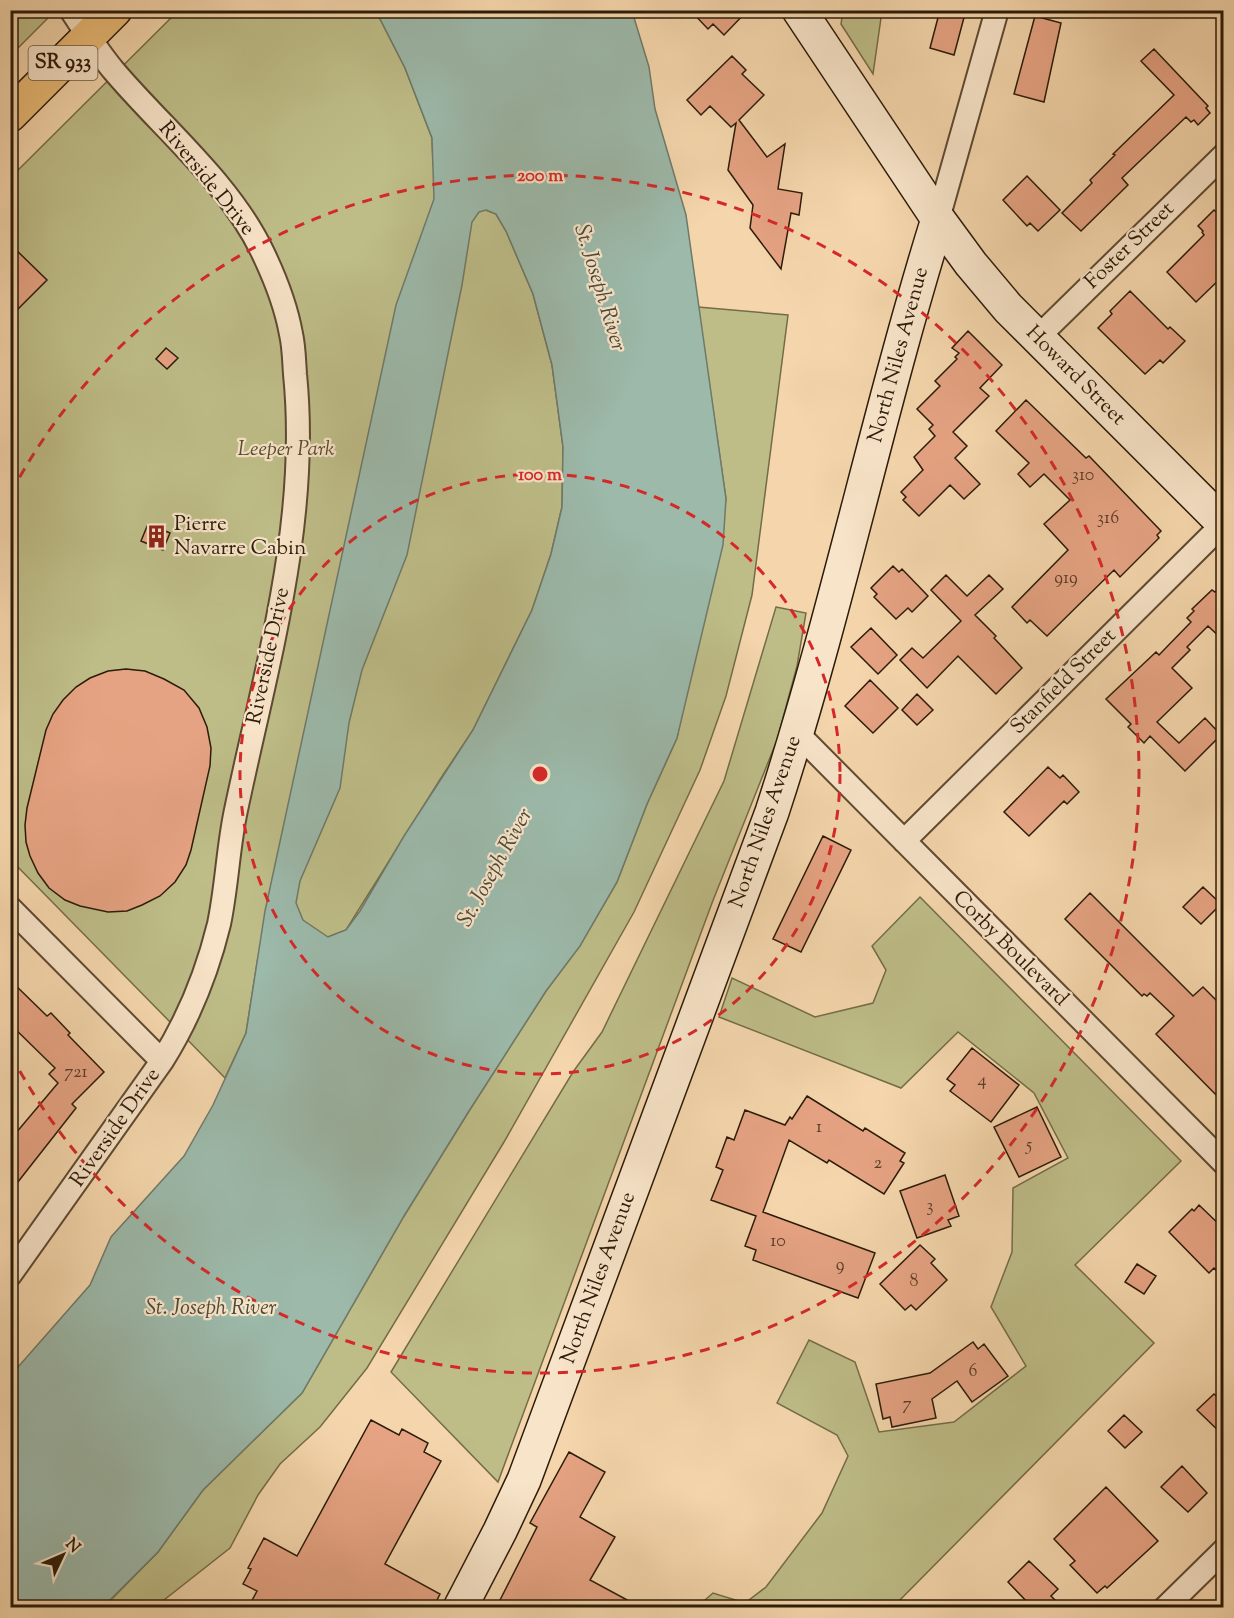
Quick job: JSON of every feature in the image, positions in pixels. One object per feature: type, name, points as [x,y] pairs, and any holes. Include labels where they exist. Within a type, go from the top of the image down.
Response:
[{"type":"main road","name":"SR 933","points":[[10,115],[80,24],[115,10]]},
{"type":"street","name":"Howard Street","points":[[799,10],[938,219],[986,282],[1038,338],[1223,524]]},
{"type":"street","name":"North Niles Avenue","points":[[460,1608],[524,1480],[772,812],[798,734],[910,308],[938,219],[997,10]]},
{"type":"street","name":"Riverside Drive","points":[[10,1275],[162,1061],[180,1033],[197,997],[219,921],[235,814],[284,590],[296,485],[299,433],[291,334],[279,292],[262,250],[240,213],[206,172],[113,70],[80,24]]},
{"type":"street","name":"Foster Street","points":[[1038,338],[1224,155]]},
{"type":"street","name":"Stanfield Street","points":[[904,841],[1223,524]]},
{"type":"street","name":"Corby Boulevard","points":[[798,734],[1224,1163]]},
{"type":"street","points":[[10,908],[162,1061]]},
{"type":"street","points":[[1164,1608],[1224,1550]]},
{"type":"green space","points":[[10,11],[55,11],[11,55]]},
{"type":"green space","name":"Leeper Park","points":[[178,11],[376,11],[405,68],[432,138],[433,165],[486,210],[496,214],[506,231],[533,294],[552,365],[563,447],[562,507],[551,554],[532,610],[473,730],[346,930],[258,957],[246,1033],[225,1078],[11,860],[11,177]]},
{"type":"green space","points":[[843,11],[882,11],[873,74],[841,24]]},
{"type":"green space","points":[[698,307],[788,315],[752,595],[726,696],[700,770],[634,912],[504,1142],[367,1368],[320,1427],[280,1464],[258,1495],[230,1548],[155,1607],[103,1608],[158,1552],[203,1490],[302,1393],[404,1216],[546,991],[580,945],[617,882],[647,804],[677,738],[726,499]]},
{"type":"green space","points":[[776,607],[806,613],[797,666],[777,740],[712,903],[498,1482],[391,1372],[573,1072],[602,1032],[724,781]]},
{"type":"green space","points":[[920,897],[1181,1161],[1075,1265],[1154,1343],[893,1607],[697,1607],[713,1593],[745,1603],[766,1587],[822,1513],[848,1456],[837,1435],[777,1403],[809,1340],[855,1362],[879,1432],[954,1422],[1026,1366],[991,1307],[1012,1252],[1013,1188],[1068,1158],[1034,1093],[958,1032],[901,1088],[719,1017],[732,978],[815,1017],[873,1003],[886,970],[872,946]]},
{"type":"water","name":"St. Joseph River","points":[[376,11],[632,11],[649,67],[655,109],[686,215],[726,499],[723,545],[677,738],[647,804],[617,882],[580,946],[546,991],[404,1216],[302,1393],[203,1490],[158,1552],[103,1607],[11,1607],[11,1375],[90,1285],[111,1237],[184,1156],[213,1105],[246,1033],[265,911],[396,305],[434,199],[432,138],[405,68]],"holes":[[[486,210],[496,214],[506,231],[533,294],[552,365],[563,447],[562,507],[551,554],[532,610],[473,730],[404,836],[360,911],[346,930],[328,937],[303,920],[296,903],[300,881],[340,788],[349,723],[362,670],[407,555],[462,285],[472,222],[479,212]]]},
{"type":"building","points":[[690,10],[748,10],[724,35],[713,24],[708,29]]},
{"type":"building","points":[[940,10],[966,10],[954,55],[930,48]]},
{"type":"building","points":[[1035,16],[1061,23],[1044,102],[1014,94]]},
{"type":"building","points":[[1154,49],[1208,106],[1206,108],[1210,113],[1198,125],[1194,120],[1191,122],[1186,117],[1122,178],[1128,185],[1081,231],[1062,213],[1092,183],[1090,180],[1115,155],[1113,154],[1174,95],[1141,61]]},
{"type":"building","points":[[732,56],[746,70],[742,74],[764,95],[739,120],[767,157],[785,144],[778,189],[802,193],[799,215],[791,213],[781,269],[750,228],[753,205],[728,170],[736,123],[731,127],[710,106],[701,115],[687,100]]},
{"type":"building","points":[[1027,176],[1060,210],[1038,231],[1030,223],[1027,226],[1003,200]]},
{"type":"building","points":[[1214,210],[1224,219],[1224,275],[1196,302],[1167,272],[1204,235],[1198,226]]},
{"type":"building","points":[[10,244],[47,280],[10,317]]},
{"type":"building","points":[[1130,291],[1168,329],[1170,327],[1185,341],[1163,363],[1160,360],[1145,374],[1098,328],[1112,314],[1110,311]]},
{"type":"building","points":[[968,331],[1002,365],[980,388],[989,396],[953,432],[967,446],[955,458],[980,484],[964,499],[950,485],[919,516],[903,500],[906,497],[901,492],[923,470],[914,457],[935,436],[929,429],[933,425],[917,409],[940,386],[935,381],[957,359],[955,357],[959,353],[952,348]]},
{"type":"building","points":[[166,348],[178,358],[167,369],[156,359]]},
{"type":"building","points":[[1026,400],[1086,458],[1089,456],[1161,531],[1157,535],[1159,538],[1120,577],[1114,570],[1047,636],[1030,620],[1027,623],[1012,607],[1068,550],[1044,524],[1070,500],[1044,474],[1030,487],[1018,474],[1029,463],[996,431]]},
{"type":"building","name":"Pierre Navarre Cabin","points":[[148,524],[170,533],[163,550],[141,541]]},
{"type":"building","points":[[893,566],[899,572],[902,569],[928,596],[912,612],[908,608],[896,619],[874,597],[877,594],[871,588]]},
{"type":"building","points":[[946,575],[967,596],[989,575],[1003,589],[975,615],[1022,668],[996,694],[958,656],[927,688],[900,660],[912,648],[923,658],[961,621],[931,590]]},
{"type":"building","points":[[1224,584],[1224,641],[1208,626],[1187,647],[1190,650],[1172,668],[1192,688],[1157,722],[1179,743],[1205,718],[1221,735],[1185,771],[1150,736],[1144,743],[1128,727],[1131,724],[1106,699],[1156,652],[1159,655],[1191,622],[1187,618],[1194,611],[1192,609],[1212,590],[1215,592]]},
{"type":"building","points":[[871,628],[897,655],[878,674],[851,647]]},
{"type":"building","points":[[126,669],[145,671],[184,690],[199,708],[207,727],[211,748],[210,766],[191,850],[186,865],[175,882],[160,896],[142,905],[127,911],[108,912],[65,900],[49,888],[38,873],[30,856],[25,825],[46,730],[53,714],[76,687],[90,678],[108,671]]},
{"type":"building","points":[[870,680],[898,708],[873,733],[845,706]]},
{"type":"building","points":[[917,694],[933,710],[917,725],[902,710]]},
{"type":"building","points":[[1048,767],[1060,778],[1063,775],[1079,792],[1067,804],[1064,801],[1029,836],[1004,812]]},
{"type":"building","points":[[823,836],[851,850],[801,952],[773,939]]},
{"type":"building","points":[[1203,887],[1221,904],[1201,924],[1183,907]]},
{"type":"building","points":[[1090,893],[1193,996],[1203,987],[1224,1008],[1224,1103],[1156,1034],[1174,1016],[1150,993],[1142,996],[1065,919]]},
{"type":"building","points":[[10,980],[47,1016],[51,1013],[70,1033],[68,1035],[104,1072],[72,1104],[76,1108],[10,1192],[10,1140],[58,1083],[49,1074],[55,1068],[10,1024]]},
{"type":"building","points":[[972,1048],[1019,1085],[991,1122],[950,1091],[955,1085],[947,1079]]},
{"type":"building","points":[[807,1096],[863,1131],[865,1128],[905,1153],[900,1161],[904,1163],[884,1194],[829,1160],[827,1163],[789,1140],[763,1212],[875,1253],[858,1298],[753,1260],[756,1250],[745,1246],[756,1216],[711,1200],[723,1170],[716,1167],[727,1137],[734,1140],[745,1110],[785,1125],[790,1117],[792,1119]]},
{"type":"building","points":[[1037,1107],[1061,1157],[1019,1177],[994,1127]]},
{"type":"building","points":[[945,1175],[959,1216],[948,1220],[951,1226],[917,1238],[900,1191]]},
{"type":"building","points":[[1199,1205],[1224,1229],[1224,1278],[1214,1268],[1209,1273],[1169,1232]]},
{"type":"building","points":[[920,1245],[935,1259],[931,1263],[947,1280],[916,1310],[911,1305],[905,1310],[880,1284]]},
{"type":"building","points":[[1137,1264],[1156,1276],[1144,1294],[1125,1282]]},
{"type":"building","points":[[973,1342],[978,1349],[984,1344],[1008,1376],[972,1402],[957,1381],[932,1399],[936,1418],[892,1427],[890,1417],[883,1419],[876,1384],[930,1373]]},
{"type":"building","points":[[1214,1394],[1224,1403],[1224,1436],[1197,1410]]},
{"type":"building","points":[[1124,1415],[1142,1432],[1125,1448],[1108,1431]]},
{"type":"building","points":[[371,1420],[399,1435],[402,1429],[428,1443],[424,1452],[441,1461],[385,1564],[440,1594],[433,1608],[248,1608],[257,1591],[243,1584],[251,1569],[248,1568],[264,1538],[297,1556]]},
{"type":"building","points":[[569,1452],[605,1472],[580,1517],[615,1537],[590,1580],[642,1608],[496,1608],[537,1527],[530,1523]]},
{"type":"building","points":[[1182,1466],[1207,1493],[1188,1512],[1161,1487]]},
{"type":"building","points":[[1106,1487],[1158,1541],[1107,1588],[1105,1586],[1097,1593],[1070,1565],[1075,1561],[1054,1539]]},
{"type":"building","points":[[1029,1561],[1058,1589],[1051,1596],[1063,1608],[1033,1608],[1008,1582]]},
{"type":"place","name":"Pierre Navarre Cabin","points":[[156,537]]}]
